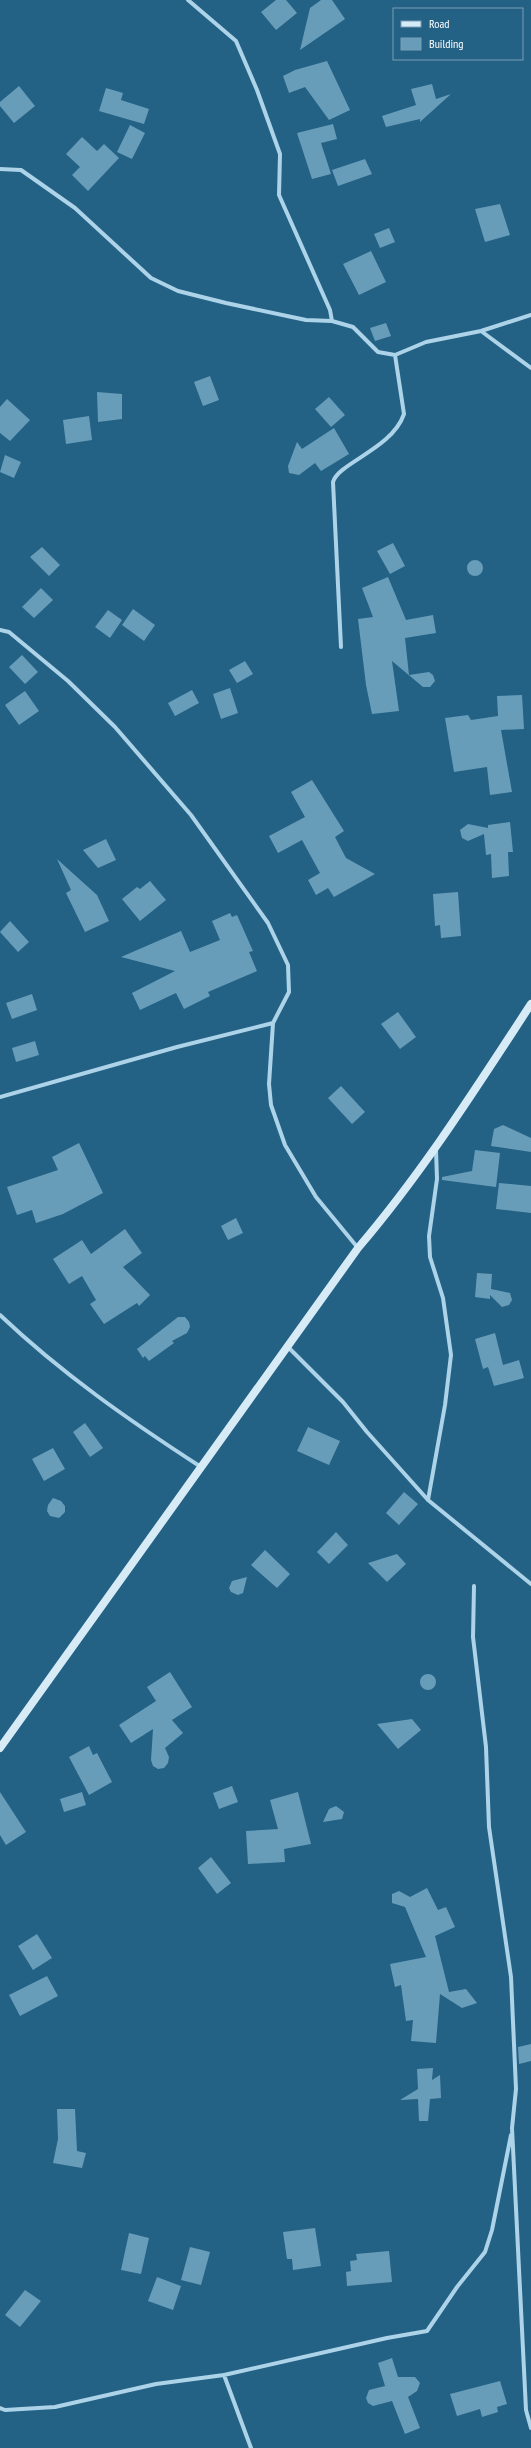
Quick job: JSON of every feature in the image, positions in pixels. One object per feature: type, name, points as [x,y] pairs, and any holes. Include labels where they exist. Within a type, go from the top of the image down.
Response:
[{"type":"street","points":[[188,0],[236,41],[257,90],[280,154],[279,195],[330,310],[332,321]]},
{"type":"street","points":[[0,169],[21,170],[75,208],[151,278],[178,291],[306,320],[332,321],[354,327],[378,352],[395,355],[426,342],[481,331],[531,316]]},
{"type":"street","points":[[481,331],[531,368]]},
{"type":"street","points":[[341,647],[333,482],[338,473],[388,440],[402,421],[404,414],[395,355]]},
{"type":"street","points":[[0,630],[9,632],[68,681],[115,727],[191,815],[268,923],[288,965],[289,992],[273,1023],[269,1084],[271,1105],[286,1145],[316,1197],[358,1248]]},
{"type":"street","points":[[0,1748],[358,1248],[394,1206],[436,1150],[531,1004]]},
{"type":"street","points":[[0,1097],[177,1047],[273,1023]]},
{"type":"street","points":[[428,1500],[445,1405],[451,1355],[443,1298],[430,1257],[429,1236],[437,1179],[436,1150]]},
{"type":"street","points":[[0,1315],[20,1334],[130,1421],[201,1467]]},
{"type":"street","points":[[288,1347],[343,1402],[367,1432],[428,1500],[531,1584]]},
{"type":"street","points":[[0,2408],[5,2410],[55,2407],[156,2384],[224,2375],[387,2338],[427,2331],[457,2287],[485,2252],[492,2230],[512,2128],[516,2089],[511,1977],[490,1827],[486,1747],[472,1637],[474,1586]]},
{"type":"street","points":[[512,2128],[526,2410],[531,2428]]},
{"type":"street","points":[[224,2375],[251,2448]]},
{"type":"building","points":[[276,0],[286,0],[297,13],[276,30],[261,12]]},
{"type":"building","points":[[321,0],[332,0],[345,19],[300,50],[310,8]]},
{"type":"building","points":[[327,61],[350,110],[329,120],[305,87],[289,93],[283,76],[295,70]]},
{"type":"building","points":[[432,84],[436,99],[451,94],[420,122],[420,119],[386,127],[382,116],[416,105],[411,89]]},
{"type":"building","points":[[19,86],[35,106],[14,123],[0,106],[0,102]]},
{"type":"building","points":[[106,88],[123,93],[121,100],[149,109],[144,124],[99,111]]},
{"type":"building","points":[[333,124],[337,139],[321,143],[331,174],[312,179],[297,133]]},
{"type":"building","points":[[130,125],[145,133],[132,159],[117,152]]},
{"type":"building","points":[[82,137],[97,151],[104,144],[119,158],[88,191],[72,175],[80,167],[66,154]]},
{"type":"building","points":[[365,159],[372,174],[338,186],[332,170]]},
{"type":"building","points":[[500,204],[510,235],[485,242],[475,209]]},
{"type":"building","points":[[389,228],[395,242],[380,248],[374,234]]},
{"type":"building","points":[[371,251],[386,282],[359,295],[343,264]]},
{"type":"building","points":[[386,323],[391,336],[375,341],[370,328]]},
{"type":"building","points":[[210,376],[219,400],[203,406],[194,382]]},
{"type":"building","points":[[97,392],[122,394],[122,419],[98,422]]},
{"type":"building","points":[[329,397],[345,415],[331,427],[315,409]]},
{"type":"building","points":[[7,399],[30,420],[10,441],[0,433],[0,407]]},
{"type":"building","points":[[89,416],[92,440],[66,444],[63,420]]},
{"type":"building","points":[[334,428],[349,454],[321,471],[315,463],[299,475],[289,473],[288,466],[297,442],[302,449]]},
{"type":"building","points":[[5,455],[21,462],[14,478],[0,472]]},
{"type":"building","points":[[393,543],[405,566],[390,574],[377,551]]},
{"type":"building","points":[[42,547],[60,565],[49,576],[30,557]]},
{"type":"building","points":[[472,560],[478,560],[483,565],[481,574],[478,576],[472,576],[467,571],[467,565]]},
{"type":"building","points":[[388,577],[406,620],[433,615],[436,633],[405,638],[409,675],[429,672],[433,675],[435,681],[430,687],[423,687],[392,661],[399,711],[372,714],[366,685],[358,619],[373,617],[362,588]]},
{"type":"building","points":[[41,588],[53,600],[34,618],[22,607]]},
{"type":"building","points":[[133,609],[155,625],[144,641],[122,625]]},
{"type":"building","points":[[108,610],[122,620],[110,638],[95,627]]},
{"type":"building","points":[[22,655],[38,672],[25,684],[9,667]]},
{"type":"building","points":[[245,661],[253,674],[237,683],[229,670]]},
{"type":"building","points":[[230,688],[238,713],[221,719],[213,694]]},
{"type":"building","points":[[192,690],[199,703],[175,716],[168,703]]},
{"type":"building","points":[[25,691],[39,711],[19,725],[5,705]]},
{"type":"building","points":[[522,695],[524,729],[501,730],[512,792],[490,795],[487,767],[454,772],[445,718],[468,715],[471,720],[498,716],[497,696]]},
{"type":"building","points":[[312,780],[344,831],[335,837],[346,858],[375,874],[334,897],[328,888],[316,895],[308,880],[320,873],[302,840],[278,853],[269,836],[305,817],[291,792]]},
{"type":"building","points":[[510,822],[513,852],[508,852],[509,876],[492,878],[491,854],[486,855],[484,834],[468,841],[462,838],[460,830],[468,824],[488,828],[488,825]]},
{"type":"building","points":[[106,839],[116,860],[98,868],[83,850]]},
{"type":"building","points":[[57,859],[97,895],[109,921],[85,932],[66,893],[71,890]]},
{"type":"building","points":[[150,881],[166,900],[140,921],[122,899],[137,887],[140,889]]},
{"type":"building","points":[[458,892],[461,936],[441,938],[440,925],[435,926],[433,894]]},
{"type":"building","points":[[230,913],[232,917],[237,915],[253,951],[249,952],[257,971],[208,992],[210,996],[184,1009],[176,993],[140,1010],[132,993],[175,971],[121,957],[181,931],[190,952],[220,940],[212,921]]},
{"type":"building","points":[[10,921],[29,942],[18,952],[0,932]]},
{"type":"building","points":[[32,994],[37,1010],[12,1019],[6,1003]]},
{"type":"building","points":[[398,1012],[416,1037],[400,1049],[381,1024]]},
{"type":"building","points":[[35,1041],[39,1055],[16,1062],[12,1048]]},
{"type":"building","points":[[341,1086],[365,1112],[352,1124],[328,1098]]},
{"type":"building","points":[[503,1125],[531,1138],[531,1152],[491,1146],[494,1129]]},
{"type":"building","points":[[79,1143],[103,1193],[63,1214],[36,1223],[32,1210],[17,1215],[7,1187],[58,1170],[52,1157]]},
{"type":"building","points":[[475,1150],[500,1153],[496,1187],[442,1180],[442,1177],[472,1171]]},
{"type":"building","points":[[499,1183],[531,1186],[531,1213],[496,1209]]},
{"type":"building","points":[[236,1218],[243,1233],[228,1240],[221,1226]]},
{"type":"building","points":[[125,1229],[142,1253],[123,1267],[150,1295],[139,1306],[137,1303],[104,1324],[90,1304],[96,1300],[82,1276],[69,1284],[53,1259],[82,1240],[91,1254]]},
{"type":"building","points":[[477,1273],[492,1274],[491,1289],[510,1293],[512,1300],[509,1305],[502,1307],[490,1295],[490,1299],[475,1297]]},
{"type":"building","points":[[178,1317],[185,1317],[189,1322],[190,1327],[187,1333],[172,1341],[174,1343],[149,1361],[145,1356],[143,1358],[137,1349]]},
{"type":"building","points":[[495,1333],[503,1365],[519,1360],[524,1378],[494,1386],[488,1367],[483,1369],[475,1339]]},
{"type":"building","points":[[85,1423],[103,1448],[90,1457],[73,1432]]},
{"type":"building","points":[[308,1427],[340,1441],[329,1465],[297,1451]]},
{"type":"building","points":[[53,1448],[65,1469],[44,1481],[32,1459]]},
{"type":"building","points":[[404,1492],[418,1504],[399,1525],[386,1513]]},
{"type":"building","points":[[53,1498],[61,1501],[65,1506],[65,1512],[59,1518],[50,1516],[47,1511],[48,1505]]},
{"type":"building","points":[[336,1532],[348,1545],[329,1564],[317,1552]]},
{"type":"building","points":[[265,1550],[290,1574],[277,1588],[251,1565]]},
{"type":"building","points":[[397,1554],[406,1564],[387,1582],[368,1563]]},
{"type":"building","points":[[247,1577],[243,1593],[238,1595],[231,1592],[229,1588],[232,1581]]},
{"type":"building","points":[[170,1672],[192,1707],[172,1720],[183,1733],[165,1748],[169,1757],[168,1763],[164,1768],[158,1769],[153,1766],[151,1760],[153,1729],[131,1743],[119,1725],[156,1701],[147,1687]]},
{"type":"building","points":[[428,1674],[434,1676],[436,1682],[434,1688],[428,1690],[422,1688],[420,1682],[422,1676]]},
{"type":"building","points":[[412,1719],[421,1730],[398,1749],[377,1724]]},
{"type":"building","points":[[89,1746],[93,1755],[97,1753],[112,1782],[89,1795],[69,1757]]},
{"type":"building","points":[[232,1786],[238,1802],[219,1809],[213,1793]]},
{"type":"building","points":[[0,1792],[26,1832],[6,1845],[0,1835]]},
{"type":"building","points":[[82,1792],[86,1805],[64,1812],[60,1799]]},
{"type":"building","points":[[298,1792],[311,1844],[284,1849],[285,1862],[248,1864],[246,1831],[278,1829],[270,1800]]},
{"type":"building","points":[[336,1806],[344,1812],[342,1819],[323,1822],[329,1809]]},
{"type":"building","points":[[211,1857],[231,1883],[217,1894],[198,1868]]},
{"type":"building","points":[[427,1888],[438,1910],[446,1907],[455,1927],[435,1936],[449,1992],[466,1989],[477,2003],[462,2008],[440,1994],[436,2043],[411,2041],[413,2020],[406,2021],[401,1985],[395,1987],[390,1964],[426,1957],[405,1907],[392,1903],[392,1894],[399,1891],[410,1897]]},
{"type":"building","points":[[37,1934],[52,1958],[33,1970],[18,1946]]},
{"type":"building","points":[[47,1976],[58,1996],[20,2016],[9,1995]]},
{"type":"building","points":[[531,2044],[531,2061],[519,2064],[518,2047]]},
{"type":"building","points":[[433,2068],[432,2080],[440,2075],[441,2098],[430,2099],[428,2121],[419,2121],[418,2099],[400,2100],[418,2089],[417,2069]]},
{"type":"building","points":[[57,2109],[75,2109],[77,2151],[86,2153],[82,2168],[53,2163],[58,2139]]},
{"type":"building","points":[[315,2228],[321,2266],[293,2270],[292,2259],[287,2259],[283,2232]]},
{"type":"building","points":[[129,2233],[149,2238],[141,2274],[121,2270]]},
{"type":"building","points":[[190,2247],[210,2252],[201,2285],[181,2280]]},
{"type":"building","points":[[389,2251],[392,2282],[347,2286],[346,2272],[351,2271],[350,2261],[357,2260],[356,2254]]},
{"type":"building","points":[[157,2277],[181,2286],[173,2310],[148,2301]]},
{"type":"building","points":[[25,2290],[41,2301],[20,2327],[5,2315]]},
{"type":"building","points":[[392,2358],[398,2377],[415,2377],[420,2383],[417,2391],[408,2397],[420,2428],[405,2434],[392,2401],[373,2406],[368,2403],[366,2398],[369,2390],[385,2386],[378,2363]]},
{"type":"building","points":[[500,2381],[507,2404],[497,2407],[498,2412],[482,2417],[480,2409],[457,2416],[450,2394]]}]
